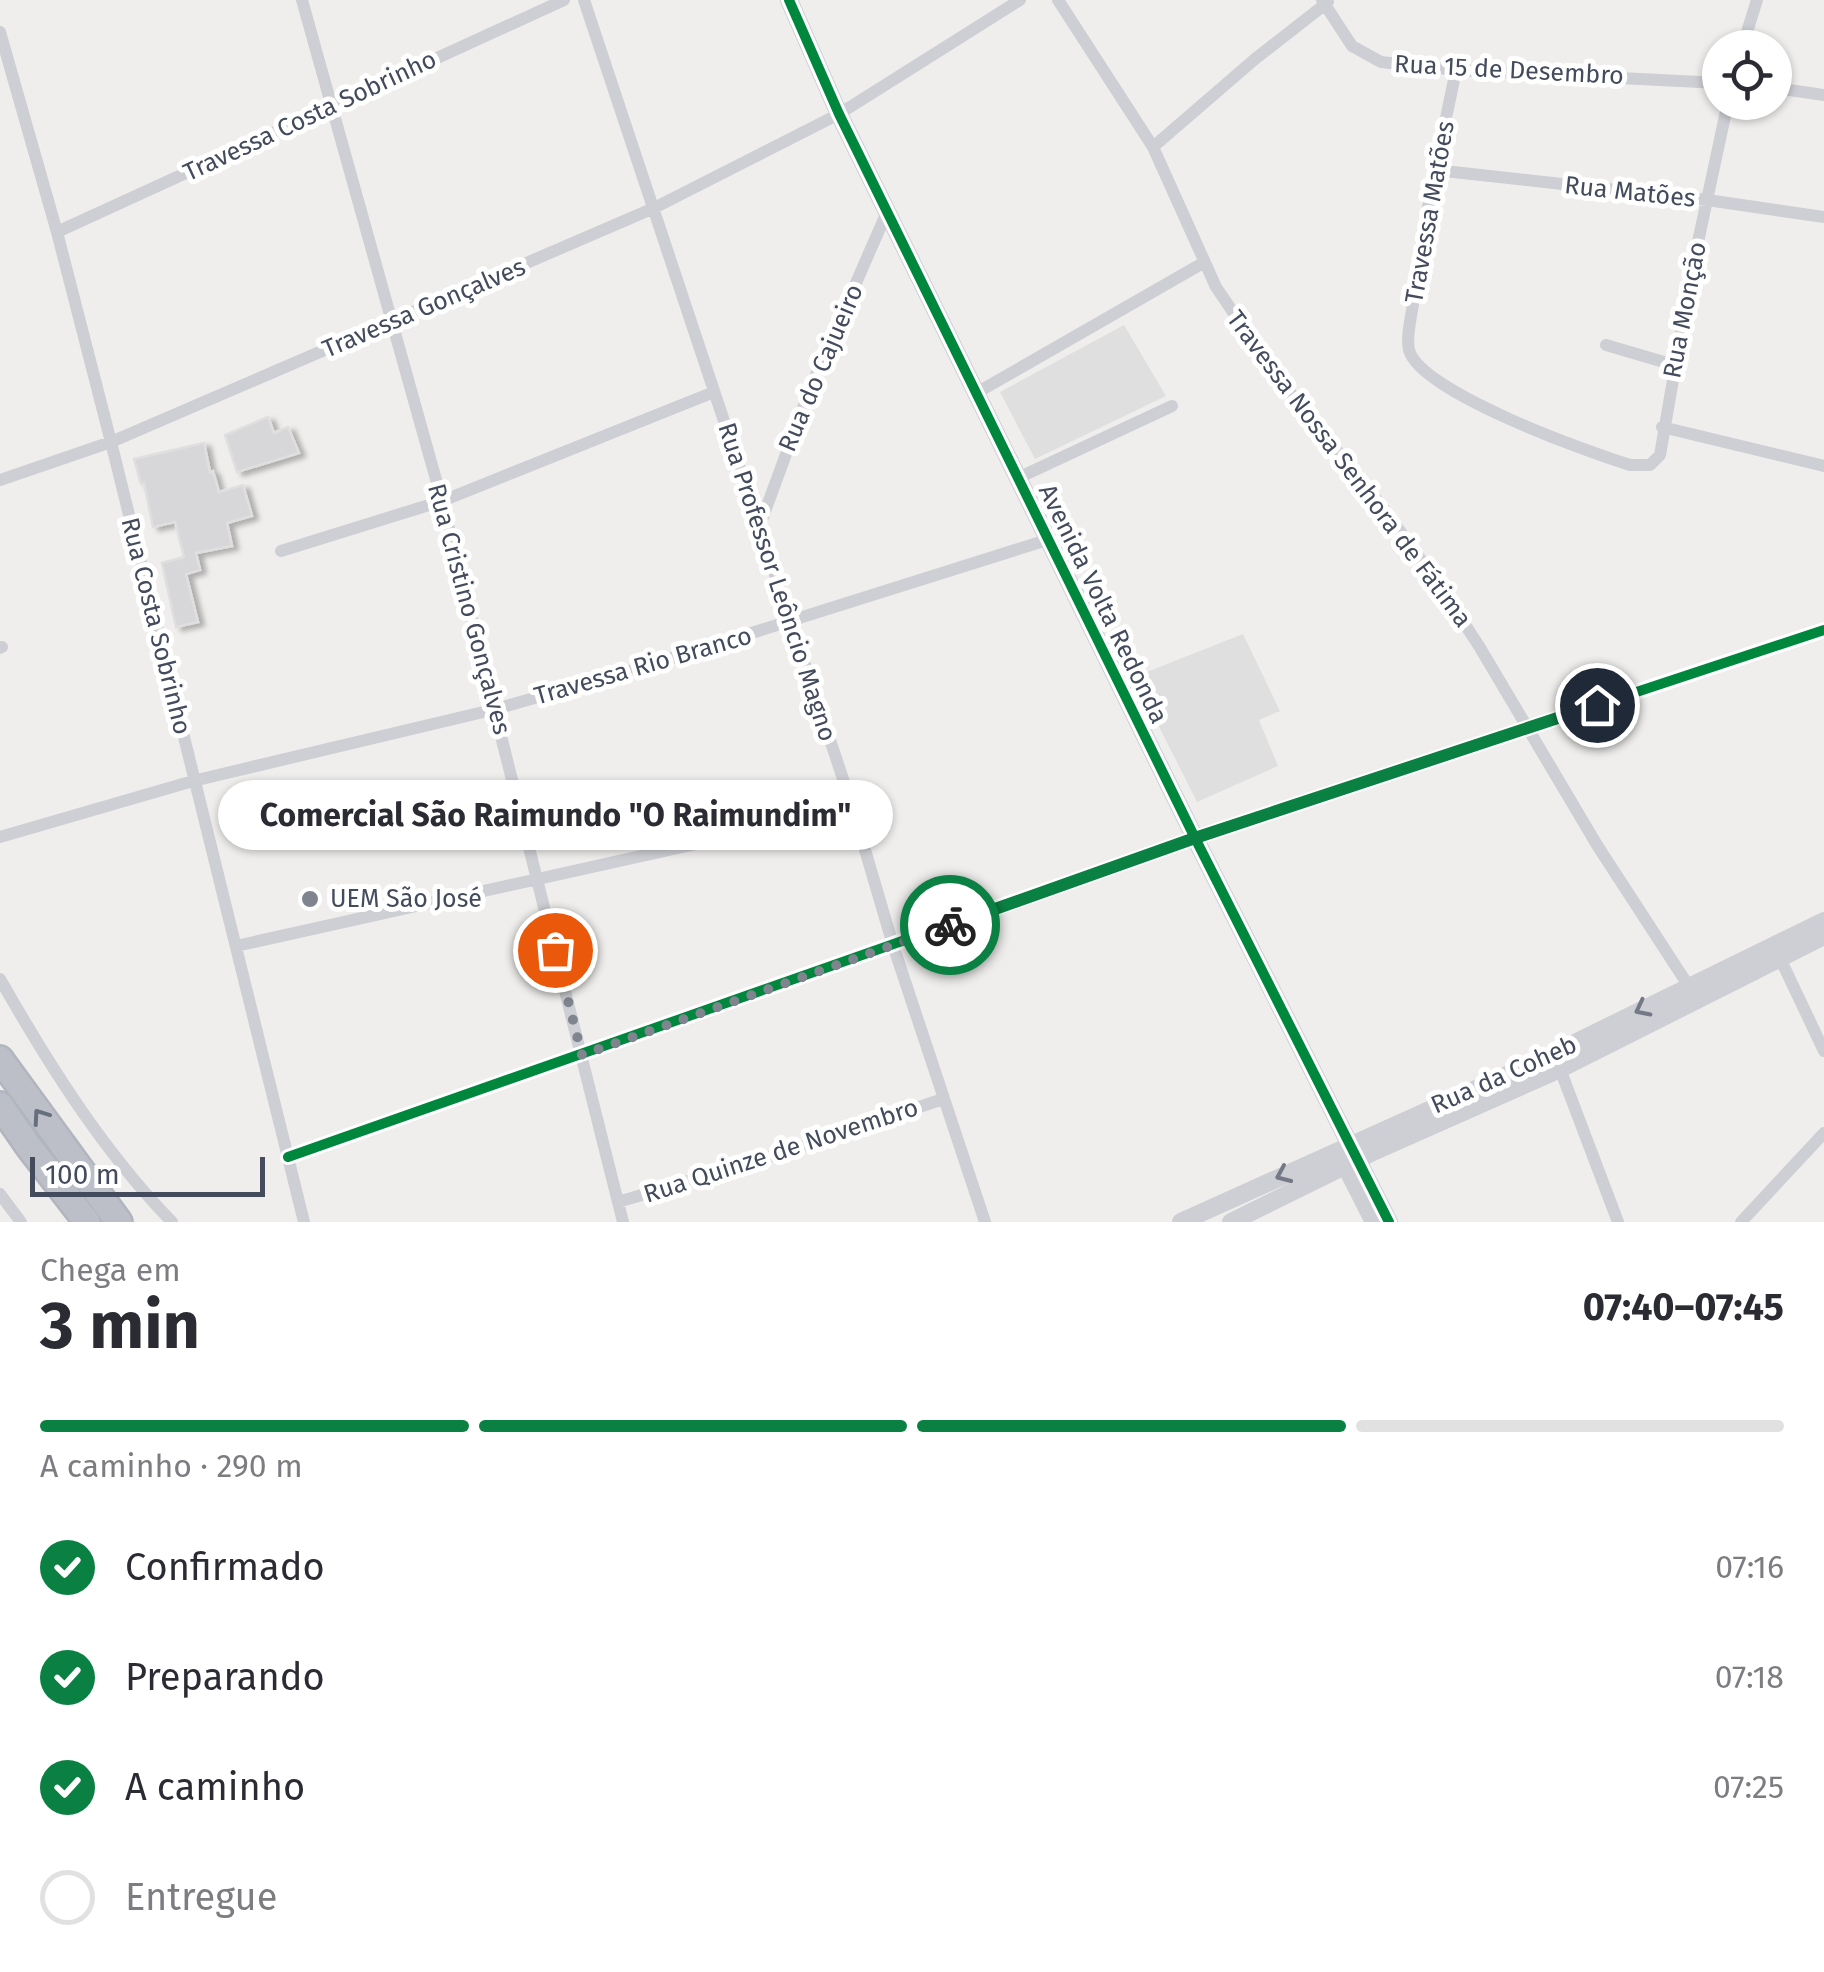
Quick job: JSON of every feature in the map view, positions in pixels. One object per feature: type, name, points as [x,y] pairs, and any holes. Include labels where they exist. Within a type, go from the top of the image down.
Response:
[{"type":"highway","points":[[0,1059],[119,1222]]},
{"type":"highway","points":[[0,1105],[28,1148],[87,1222]]},
{"type":"street","name":"Rua Cristino Gonçalves","points":[[302,0],[442,501],[623,1222]]},
{"type":"street","name":"Travessa Costa Sobrinho","points":[[57,232],[564,0]]},
{"type":"street","name":"Rua Professor Leôncio Magno","points":[[584,0],[853,809],[893,945],[985,1222]]},
{"type":"street","name":"Avenida Volta Redonda","points":[[789,0],[838,114],[1195,838],[1347,1156],[1374,1222]]},
{"type":"street","name":"Travessa Gonçalves","points":[[0,480],[111,442],[654,208],[838,114],[1020,0]]},
{"type":"street","name":"Travessa Nossa Senhora de Fátima","points":[[1058,0],[1153,148],[1203,263],[1264,358],[1435,579],[1597,845],[1688,985]]},
{"type":"street","points":[[1748,30],[1757,0]]},
{"type":"street","points":[[1153,148],[1325,2]]},
{"type":"street","name":"Rua 15 de Desembro","points":[[1325,2],[1352,46],[1382,62],[1456,70],[1702,83]]},
{"type":"street","name":"Rua Costa Sobrinho","points":[[0,32],[111,442],[304,1222]]},
{"type":"street","name":"Travessa Matões","points":[[1456,70],[1418,260],[1410,354],[1438,382],[1482,406],[1630,465],[1650,465],[1658,460]]},
{"type":"street","points":[[1792,90],[1824,95]]},
{"type":"street","name":"Rua Monção","points":[[1658,460],[1724,120]]},
{"type":"street","name":"Rua Matões","points":[[1435,170],[1824,217]]},
{"type":"street","name":"Rua do Cajueiro","points":[[760,526],[811,386],[887,212]]},
{"type":"street","points":[[978,392],[1203,263]]},
{"type":"street","points":[[1606,346],[1674,365]]},
{"type":"street","points":[[282,550],[442,501],[714,392]]},
{"type":"street","points":[[1020,477],[1172,406]]},
{"type":"street","points":[[1662,427],[1824,466]]},
{"type":"street","name":"Travessa Rio Branco","points":[[0,837],[193,781],[496,709],[790,623],[1050,539]]},
{"type":"street","points":[[288,1157],[1195,838],[1824,630]]},
{"type":"street","points":[[236,946],[853,809]]},
{"type":"street","name":"Rua da Coheb","points":[[1231,1222],[1347,1156],[1824,921]]},
{"type":"street","name":"Rua da Coheb","points":[[1182,1222],[1560,1070],[1824,936]]},
{"type":"street","points":[[1779,956],[1824,1051]]},
{"type":"street","points":[[0,979],[89,1122],[172,1222]]},
{"type":"street","points":[[1560,1070],[1618,1222]]},
{"type":"street","name":"Rua Quinze de Novembro","points":[[618,1202],[943,1099]]},
{"type":"street","points":[[1741,1222],[1824,1133]]},
{"type":"street","name":"Avenida Volta Redonda","points":[[1347,1156],[1389,1222]]},
{"type":"street","points":[[0,1194],[21,1222]]},
{"type":"shaded area","points":[[1124,325],[1166,396],[1035,459],[1000,392]]},
{"type":"shaded area","points":[[1243,634],[1280,711],[1259,720],[1278,766],[1197,802],[1134,677]]},
{"type":"building","points":[[268,417],[274,433],[288,427],[299,453],[237,472],[225,435]]},
{"type":"building","points":[[204,443],[219,492],[243,485],[252,516],[227,523],[232,546],[196,553],[200,570],[186,574],[198,622],[176,627],[162,563],[184,557],[175,522],[153,527],[144,483],[141,484],[134,459]]},
{"type":"cycle path","points":[[789,0],[839,114],[1195,838],[1389,1222]]},
{"type":"cycle path","points":[[288,1157],[1195,838],[1824,630]]},
{"type":"way so far","points":[[555,950],[582,1055],[950,925]]},
{"type":"place","name":"UEM São José","points":[[310,899]]},
{"type":"place","name":"Comercial São Raimundo \"O Raimundim\"","points":[[555,950]]},
{"type":"route","points":[[950,925],[1195,838],[1597,705]]}]
